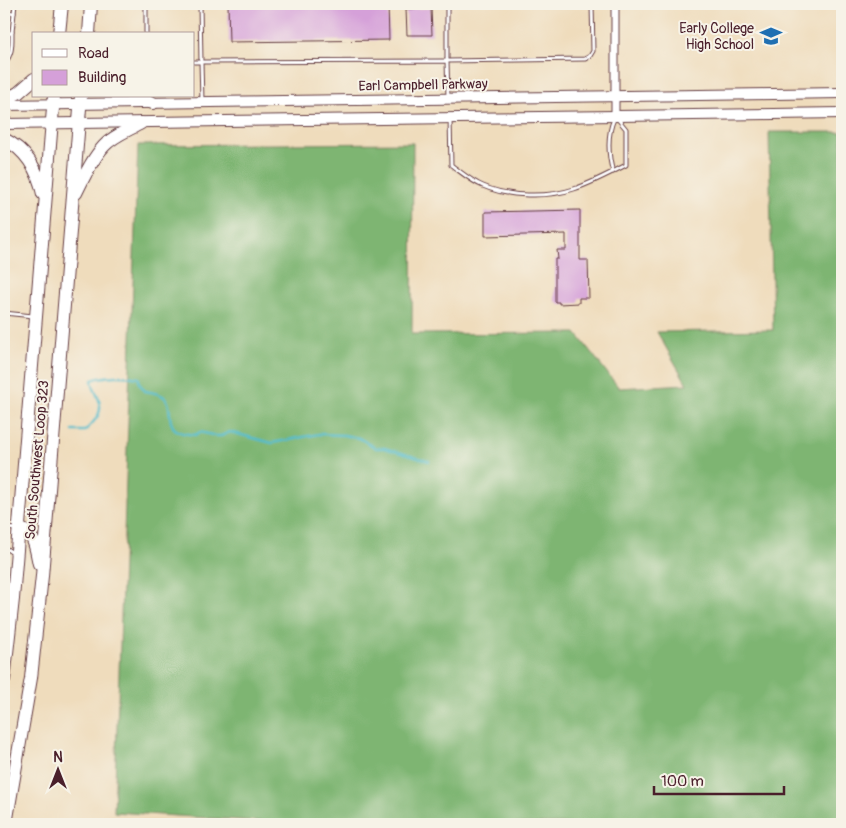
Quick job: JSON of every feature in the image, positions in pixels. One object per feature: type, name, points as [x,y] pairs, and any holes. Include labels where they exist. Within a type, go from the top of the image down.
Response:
[{"type":"highway","points":[[89,32],[91,4]]},
{"type":"highway","points":[[56,32],[62,10]]},
{"type":"highway","points":[[59,32],[62,10]]},
{"type":"highway","points":[[4,100],[32,82]]},
{"type":"highway","points":[[138,98],[153,103]]},
{"type":"highway","name":"South Southwest Loop 323","points":[[4,680],[17,555],[53,100]]},
{"type":"highway","name":"South Southwest Loop 323","points":[[6,824],[32,678],[42,576],[80,100]]},
{"type":"highway","points":[[73,200],[95,157],[105,145],[113,138],[141,123]]},
{"type":"highway","points":[[4,139],[17,148],[32,164],[39,179],[46,206]]},
{"type":"highway","points":[[19,529],[27,531],[32,536],[42,576]]},
{"type":"main road","name":"Earl Campbell Parkway","points":[[4,106],[53,100],[153,103],[842,93]]},
{"type":"main road","points":[[4,124],[842,113]]},
{"type":"street","points":[[614,4],[616,116]]},
{"type":"lane","points":[[4,64],[12,52],[12,32],[16,4]]},
{"type":"lane","points":[[146,4],[146,32]]},
{"type":"lane","points":[[200,4],[202,102]]},
{"type":"lane","points":[[446,4],[448,98]]},
{"type":"lane","points":[[195,62],[585,59],[593,51],[592,4]]},
{"type":"lane","points":[[4,12],[14,13]]},
{"type":"lane","points":[[4,36],[12,32]]},
{"type":"lane","points":[[450,118],[451,164],[473,181],[508,193],[552,194],[572,190],[593,182],[613,172],[626,165],[626,129],[616,116],[609,129],[610,164],[613,172]]},
{"type":"lane","points":[[4,313],[36,317]]},
{"type":"lane","points":[[4,528],[19,529]]},
{"type":"lane","points":[[4,547],[17,555]]},
{"type":"green space","points":[[769,132],[842,132],[842,824],[302,824],[114,812],[138,145],[413,143],[412,334],[576,333],[619,388],[687,384],[657,332],[773,330]]},
{"type":"building","points":[[228,4],[388,4],[389,40],[229,42]]},
{"type":"building","points":[[431,8],[432,35],[407,35],[406,9]]},
{"type":"building","points":[[580,210],[580,260],[588,260],[589,298],[579,298],[579,303],[559,304],[559,302],[555,302],[555,259],[558,259],[557,250],[566,250],[566,234],[485,236],[485,212]]},
{"type":"waterway","points":[[73,431],[85,431],[93,423],[100,410],[92,380],[109,376],[128,376],[139,378],[139,383],[145,391],[159,394],[165,398],[168,402],[173,426],[176,430],[183,433],[195,435],[200,432],[221,436],[230,432],[272,443],[319,434],[344,435],[359,438],[376,448],[384,448],[429,461]]},
{"type":"place","name":"Early College High School","points":[[771,36]]}]
